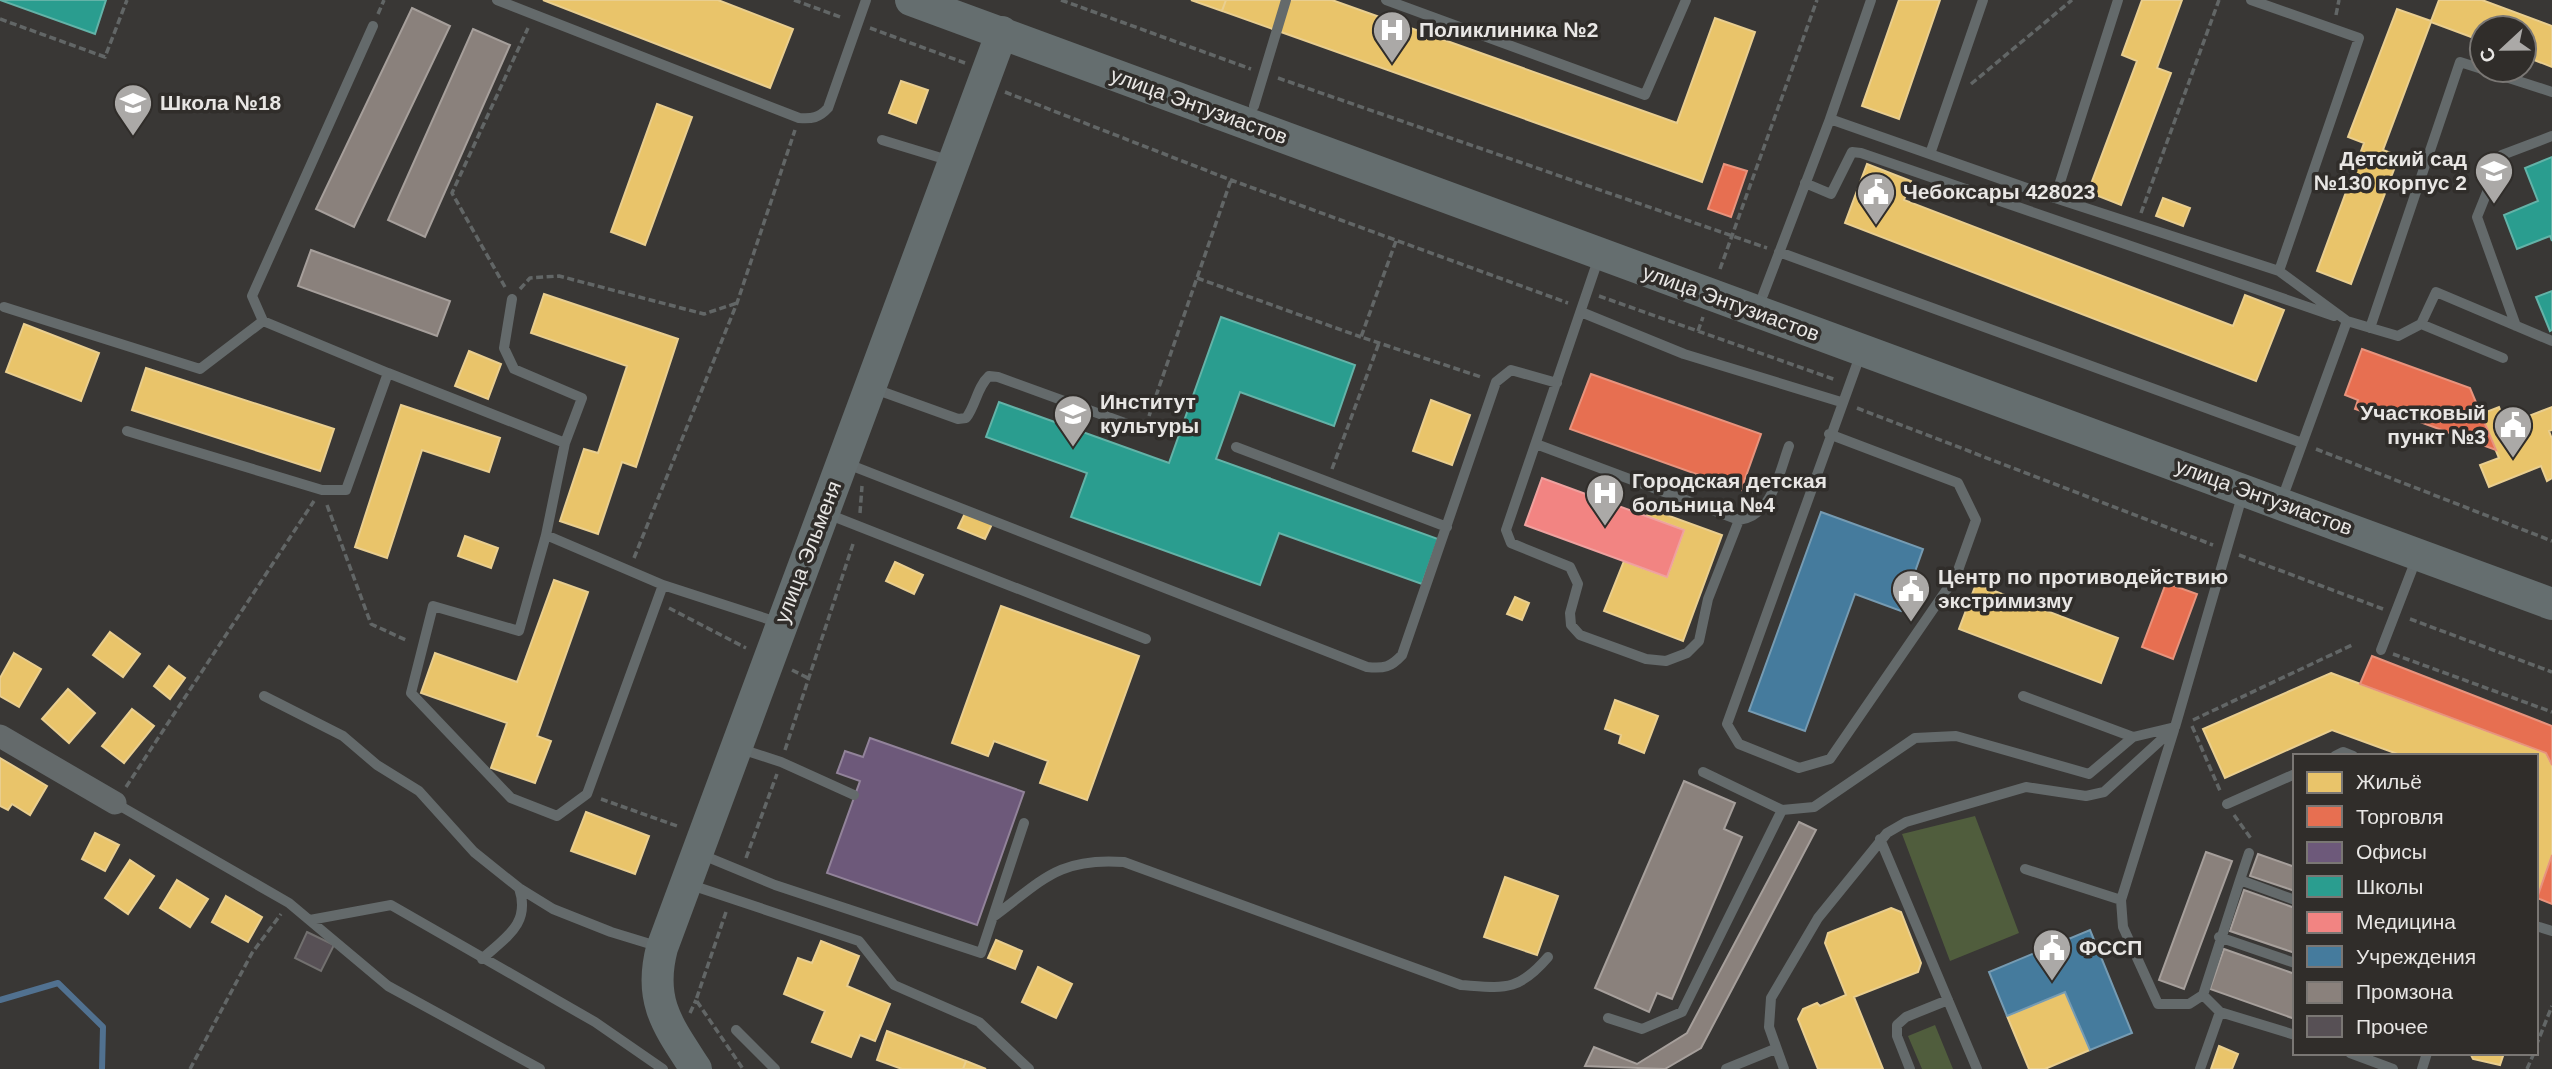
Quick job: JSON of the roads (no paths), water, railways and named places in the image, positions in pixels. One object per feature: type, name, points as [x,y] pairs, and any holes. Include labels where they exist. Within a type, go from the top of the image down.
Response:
[{"type":"main road","name":"улица Энтузиастов","points":[[911,0],[1251,115]]},
{"type":"main road","name":"улица Энтузиастов","points":[[966,0],[1251,115],[1603,246],[2246,482],[2552,583]]},
{"type":"main road","name":"улица Эльменя","points":[[696,1069],[671,1031],[659,1004],[656,978],[662,948],[823,512],[853,466],[870,387],[1002,32]]},
{"type":"main road","name":"улица Энтузиастов","points":[[2283,495],[2418,554],[2552,604]]},
{"type":"street","points":[[0,736],[116,803]]},
{"type":"lane","points":[[497,0],[799,118],[811,119],[821,116],[828,108],[866,0]]},
{"type":"lane","points":[[1251,115],[1286,0]]},
{"type":"lane","points":[[1386,0],[1645,95],[1686,0]]},
{"type":"lane","points":[[1759,303],[1830,119],[1871,0]]},
{"type":"lane","points":[[1930,154],[1983,0]]},
{"type":"lane","points":[[2054,198],[2118,0]]},
{"type":"lane","points":[[2251,0],[2359,38],[2279,271]]},
{"type":"lane","points":[[373,26],[252,296],[263,321],[565,443]]},
{"type":"lane","points":[[2370,328],[2460,62],[2468,65]]},
{"type":"lane","points":[[2527,84],[2552,92]]},
{"type":"lane","points":[[1830,119],[2054,198],[2279,271],[2347,321]]},
{"type":"lane","points":[[2516,326],[2477,217],[2502,155],[2552,136]]},
{"type":"lane","points":[[882,139],[954,162]]},
{"type":"lane","points":[[1805,184],[1831,194],[1845,160],[1852,152],[1861,153],[2347,321],[2398,336],[2421,324],[2436,292],[2552,341]]},
{"type":"lane","points":[[1603,246],[1506,530],[1507,537],[1511,543],[1570,567],[1578,584],[1570,613],[1571,625],[1580,635],[1646,659],[1666,661],[1687,653],[1699,641],[1708,599],[1739,520]]},
{"type":"lane","points":[[1779,252],[2302,443]]},
{"type":"lane","points":[[512,299],[504,348],[514,369],[582,398],[565,443],[546,535],[519,631],[433,606],[411,693],[510,798],[557,817],[587,794],[663,585]]},
{"type":"lane","points":[[4,307],[200,369],[263,321]]},
{"type":"lane","points":[[1581,312],[1684,354],[1842,402]]},
{"type":"lane","points":[[2283,495],[2347,321]]},
{"type":"lane","points":[[2421,324],[2503,358]]},
{"type":"lane","points":[[1829,434],[1958,483],[1976,520],[1956,576],[1830,759],[1800,768],[1739,744],[1727,724],[1791,551],[1829,434],[1865,342]]},
{"type":"lane","points":[[853,466],[1367,667],[1382,668],[1393,665],[1402,655],[1496,382],[1511,370],[1557,383]]},
{"type":"lane","points":[[127,431],[321,490],[346,490],[388,373]]},
{"type":"lane","points":[[870,387],[958,419],[966,418],[971,412],[983,382],[989,376],[998,377],[1144,430]]},
{"type":"lane","points":[[1536,444],[1739,520],[1750,518],[1768,501],[1789,446]]},
{"type":"lane","points":[[1236,447],[1447,527]]},
{"type":"lane","points":[[2246,482],[2228,550],[2121,900],[2123,928],[2158,1004],[2189,1003],[2203,995],[2219,937],[2249,853]]},
{"type":"lane","points":[[823,512],[1146,639]]},
{"type":"lane","points":[[546,535],[663,585],[780,624]]},
{"type":"lane","points":[[2381,650],[2418,554]]},
{"type":"lane","points":[[264,696],[343,736],[377,765],[419,791],[439,810],[474,852],[519,888],[553,909],[611,932],[662,948]]},
{"type":"lane","points":[[2023,696],[2133,737]]},
{"type":"lane","points":[[1703,772],[1782,810],[1814,807],[1915,737],[1956,736],[2089,774],[2133,737],[2175,727]]},
{"type":"lane","points":[[1784,1069],[1769,1018],[1771,999],[1811,928],[1880,839],[1906,822],[2019,789],[2037,787],[2086,796],[2104,792],[2175,727]]},
{"type":"lane","points":[[735,747],[781,762],[854,795]]},
{"type":"lane","points":[[2227,804],[2293,775]]},
{"type":"lane","points":[[116,803],[289,903],[388,986],[540,1069]]},
{"type":"lane","points":[[1608,1018],[1642,1029],[1682,1012],[1782,810]]},
{"type":"lane","points":[[699,844],[742,871],[775,885],[981,953],[1024,823]]},
{"type":"lane","points":[[1880,839],[1977,1069]]},
{"type":"lane","points":[[993,917],[1059,868],[1096,860],[1124,862],[1461,985],[1504,988],[1530,978],[1548,957]]},
{"type":"lane","points":[[2025,869],[2121,900]]},
{"type":"lane","points":[[2240,880],[2293,899]]},
{"type":"lane","points":[[685,883],[859,941],[894,985],[978,1022],[1029,1069]]},
{"type":"lane","points":[[482,959],[515,929],[522,916],[524,905],[519,888]]},
{"type":"lane","points":[[310,920],[391,905],[595,1021],[663,1069]]},
{"type":"lane","points":[[2219,937],[2293,962]]},
{"type":"lane","points":[[2203,995],[2220,1012],[2293,1034]]},
{"type":"lane","points":[[1910,1069],[1897,1035],[1897,1025],[1906,1017],[1948,1000]]},
{"type":"lane","points":[[2200,1069],[2220,1012]]},
{"type":"lane","points":[[736,1030],[775,1069]]},
{"type":"lane","points":[[1726,1069],[1776,1049]]},
{"type":"lane","points":[[2355,1055],[2393,1069]]},
{"type":"waterway","points":[[0,1000],[58,983],[103,1027],[102,1069]]},
{"type":"place","name":"Поликлиника №2","points":[[1392,64]]},
{"type":"place","name":"Школа №18","points":[[133,137]]},
{"type":"place","name":"Детский сад №130 корпус 2","points":[[2494,205]]},
{"type":"place","name":"Чебоксары 428023","points":[[1876,226]]},
{"type":"place","name":"Институт культуры","points":[[1073,448]]},
{"type":"place","name":"Участковый пункт №3","points":[[2513,459]]},
{"type":"place","name":"Городская детская больница №4","points":[[1605,527]]},
{"type":"place","name":"Центр по противодействию экстримизму","points":[[1911,623]]},
{"type":"place","name":"ФССП","points":[[2052,982]]}]
